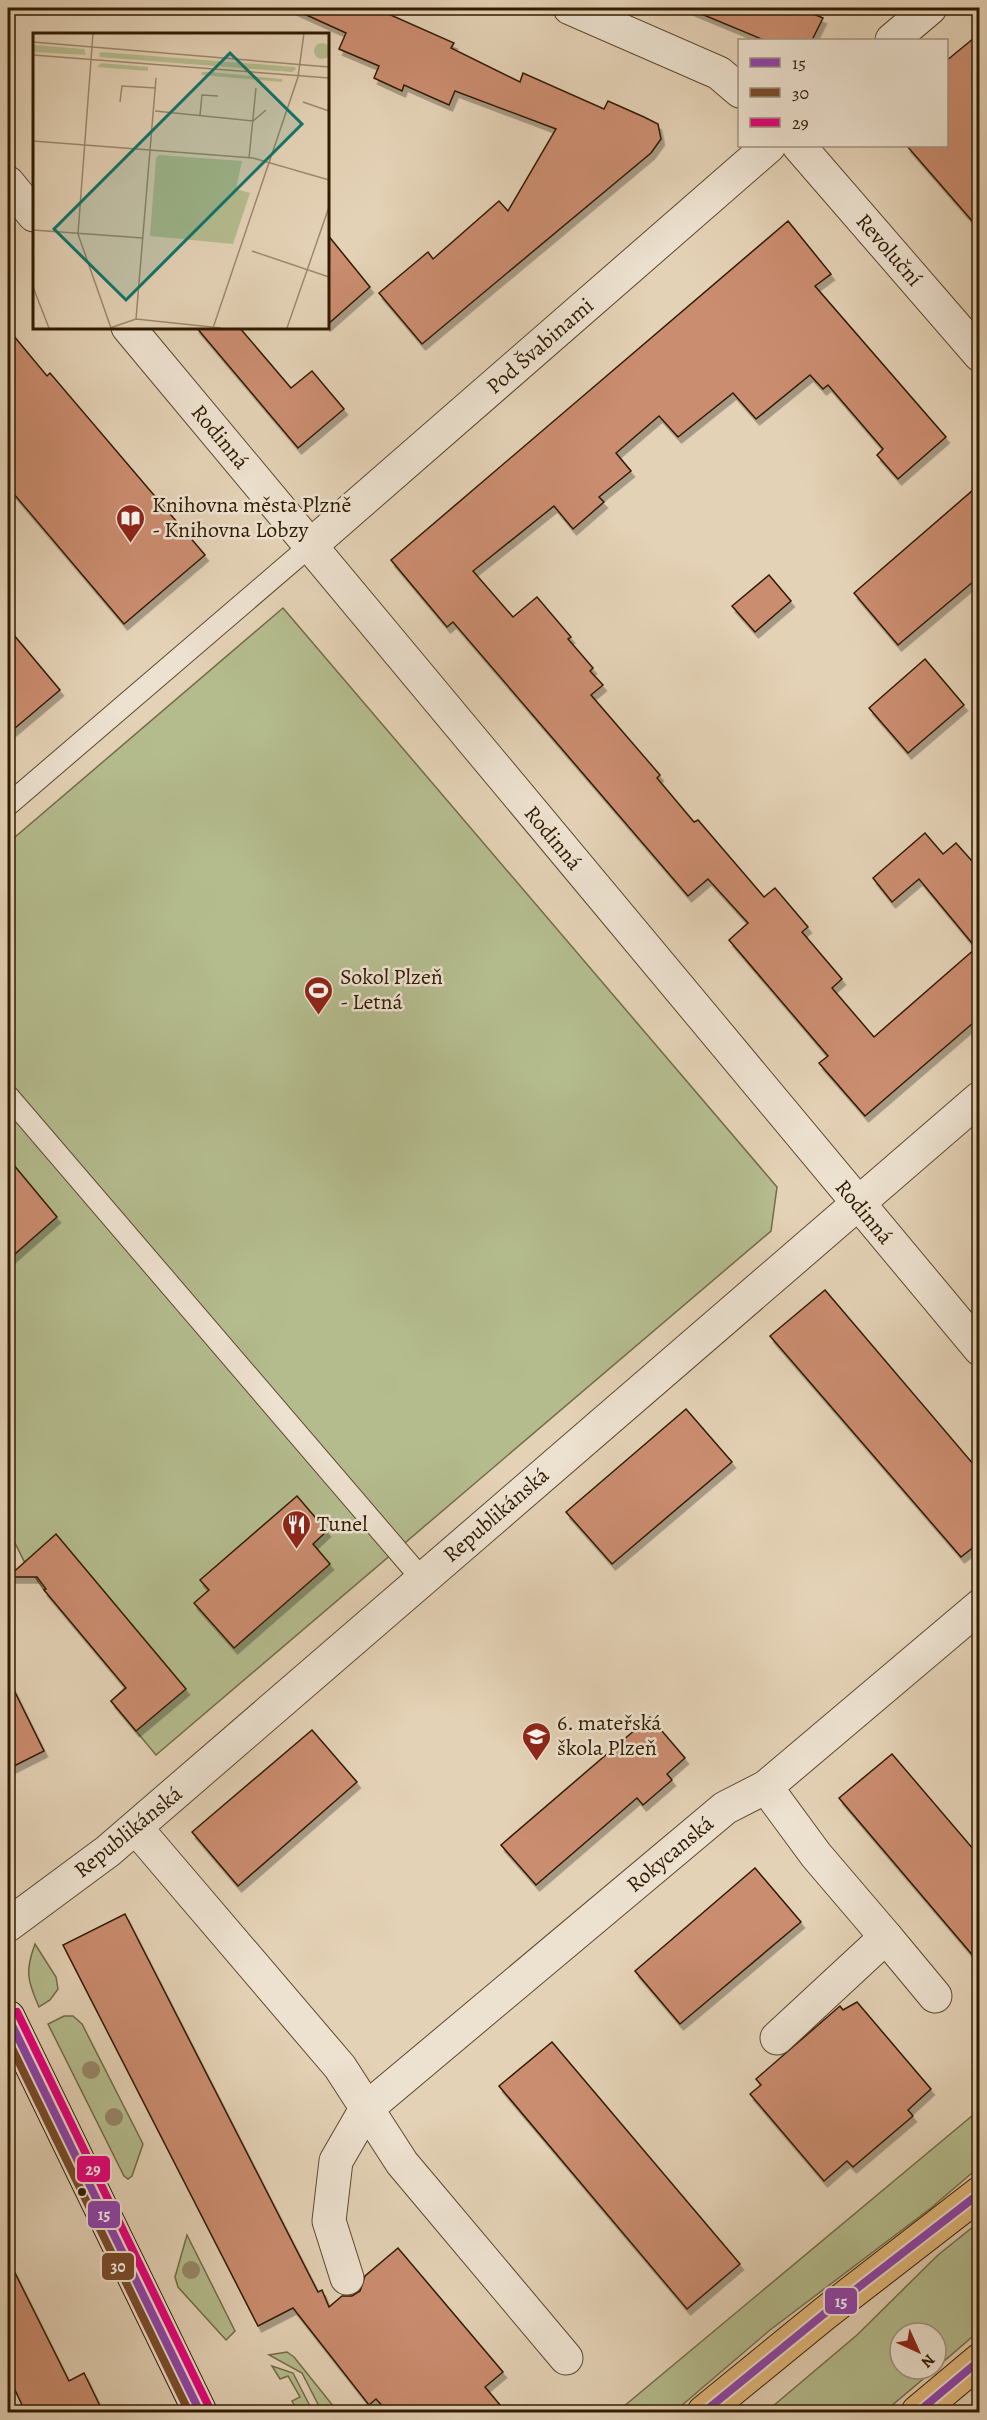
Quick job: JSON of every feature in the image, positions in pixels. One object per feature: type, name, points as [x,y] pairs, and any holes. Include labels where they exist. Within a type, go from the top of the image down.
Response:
[{"type":"main road","points":[[704,2412],[824,2314],[980,2193]]},
{"type":"main road","points":[[918,2412],[980,2360]]},
{"type":"street","points":[[570,8],[719,73],[738,89]]},
{"type":"street","points":[[893,39],[930,8]]},
{"type":"street","name":"Pod Švabinami","points":[[310,546],[768,147]]},
{"type":"street","name":"Revoluční","points":[[800,147],[980,355]]},
{"type":"street","points":[[8,183],[33,214]]},
{"type":"street","name":"Rodinná","points":[[129,328],[980,1349]]},
{"type":"street","name":"Republikánská","points":[[8,1925],[136,1828],[980,1098]]},
{"type":"street","name":"Rokycanská","points":[[366,2109],[725,1808],[766,1787],[980,1606]]},
{"type":"street","points":[[766,1787],[816,1855],[935,1996]]},
{"type":"street","points":[[136,1828],[340,2067],[402,2163],[566,2358]]},
{"type":"street","points":[[777,2038],[886,1937]]},
{"type":"street","points":[[8,2017],[200,2412]]},
{"type":"street","points":[[347,2278],[330,2221],[336,2161],[366,2109]]},
{"type":"lane","points":[[8,806],[310,546]]},
{"type":"lane","points":[[8,1096],[423,1579]]},
{"type":"green space","name":"Sokol Plzeň - Letná","points":[[283,608],[777,1187],[771,1231],[156,1755],[111,1701],[126,1687],[44,1590],[24,1561],[8,1529],[8,843]]},
{"type":"green space","points":[[35,1944],[56,1977],[58,1989],[50,2000],[39,2007],[29,1976]]},
{"type":"green space","points":[[64,2016],[73,2016],[82,2024],[143,2144],[132,2176],[128,2179],[124,2176],[48,2024]]},
{"type":"green space","points":[[979,2110],[979,2167],[931,2208],[770,2330],[674,2412],[617,2412]]},
{"type":"green space","points":[[979,2222],[979,2331],[948,2358],[948,2321],[888,2321],[888,2381],[921,2381],[884,2412],[766,2412],[857,2335],[938,2255]]},
{"type":"green space","points":[[187,2235],[235,2331],[226,2340],[178,2287],[175,2277]]},
{"type":"green space","points":[[287,2352],[294,2357],[338,2412],[322,2412],[302,2373],[269,2355]]},
{"type":"green space","points":[[272,2366],[293,2373],[313,2412],[298,2412],[292,2401],[300,2397],[288,2376],[280,2379]]},
{"type":"building","points":[[291,8],[375,8],[454,43],[451,48],[520,82],[523,73],[604,109],[608,101],[644,117],[658,124],[661,139],[651,153],[422,344],[379,293],[428,252],[433,259],[499,201],[508,211],[556,129],[455,91],[449,105],[404,85],[402,91],[374,78],[379,66],[339,49],[346,33]]},
{"type":"building","points":[[687,8],[799,8],[823,18],[812,39],[762,39]]},
{"type":"building","points":[[980,33],[980,230],[908,147],[948,147],[948,59]]},
{"type":"building","points":[[788,221],[831,274],[815,286],[946,437],[898,479],[877,455],[883,449],[828,385],[823,389],[810,375],[756,419],[733,393],[678,437],[659,416],[616,453],[631,471],[599,497],[604,502],[573,529],[554,506],[473,571],[513,617],[537,597],[571,637],[568,639],[593,668],[590,671],[603,685],[591,695],[660,775],[657,778],[694,822],[698,820],[764,897],[775,888],[808,927],[802,932],[842,979],[832,988],[874,1037],[976,948],[919,879],[892,902],[873,878],[925,833],[943,854],[956,843],[980,870],[980,1017],[865,1116],[819,1063],[828,1056],[729,940],[748,923],[708,879],[688,896],[453,622],[447,627],[391,560]]},
{"type":"building","points":[[328,235],[370,287],[328,324]]},
{"type":"building","points":[[197,328],[240,328],[291,388],[312,371],[344,409],[298,448]]},
{"type":"building","points":[[8,329],[47,376],[50,373],[205,555],[124,624],[8,487]]},
{"type":"building","points":[[980,484],[980,576],[898,645],[854,593]]},
{"type":"building","points":[[769,575],[791,601],[755,632],[732,606]]},
{"type":"building","points":[[8,628],[60,690],[8,734]]},
{"type":"building","points":[[925,659],[964,705],[908,753],[869,708]]},
{"type":"building","points":[[8,1158],[57,1217],[8,1260]]},
{"type":"building","points":[[825,1290],[980,1472],[980,1542],[961,1557],[770,1336]]},
{"type":"building","points":[[686,1409],[732,1462],[612,1564],[566,1512]]},
{"type":"building","points":[[297,1496],[327,1531],[313,1544],[330,1564],[234,1648],[194,1603],[209,1590],[200,1580]]},
{"type":"building","points":[[56,1534],[186,1689],[136,1731],[111,1701],[126,1688],[44,1590],[46,1589],[37,1577],[8,1577]]},
{"type":"building","points":[[8,1678],[44,1751],[8,1769]]},
{"type":"building","points":[[650,1717],[685,1758],[667,1774],[672,1780],[643,1805],[637,1798],[536,1885],[501,1845]]},
{"type":"building","points":[[312,1730],[357,1782],[238,1886],[192,1832]]},
{"type":"building","points":[[892,1754],[980,1857],[980,1964],[839,1798]]},
{"type":"building","points":[[755,1868],[801,1922],[680,2024],[635,1971]]},
{"type":"building","points":[[125,1914],[318,2292],[322,2290],[329,2307],[342,2296],[352,2296],[360,2291],[365,2276],[398,2248],[503,2372],[485,2387],[506,2412],[388,2412],[376,2399],[369,2405],[293,2308],[258,2326],[63,1945]]},
{"type":"building","points":[[857,2002],[931,2089],[908,2110],[913,2116],[853,2167],[847,2161],[824,2181],[750,2094],[761,2085],[756,2079],[840,2006],[843,2010]]},
{"type":"building","points":[[552,2042],[740,2264],[687,2309],[499,2086]]},
{"type":"building","points":[[8,2259],[69,2381],[84,2373],[103,2412],[8,2412],[22,2405],[8,2375]]},
{"type":"transit line","name":"29","points":[[17,2012],[209,2407]]},
{"type":"transit line","name":"15","points":[[8,2017],[200,2412]]},
{"type":"transit line","name":"30","points":[[8,2040],[189,2412]]},
{"type":"transit line","name":"15","points":[[704,2412],[824,2314],[980,2193]]},
{"type":"transit line","name":"15","points":[[918,2412],[980,2360]]},
{"type":"place","name":"Knihovna města Plzně - Knihovna Lobzy","points":[[131,544]]},
{"type":"place","name":"Sokol Plzeň - Letná","points":[[319,1016]]},
{"type":"place","name":"Tunel","points":[[296,1550]]},
{"type":"place","name":"6. mateřská škola Plzeň","points":[[536,1762]]}]
